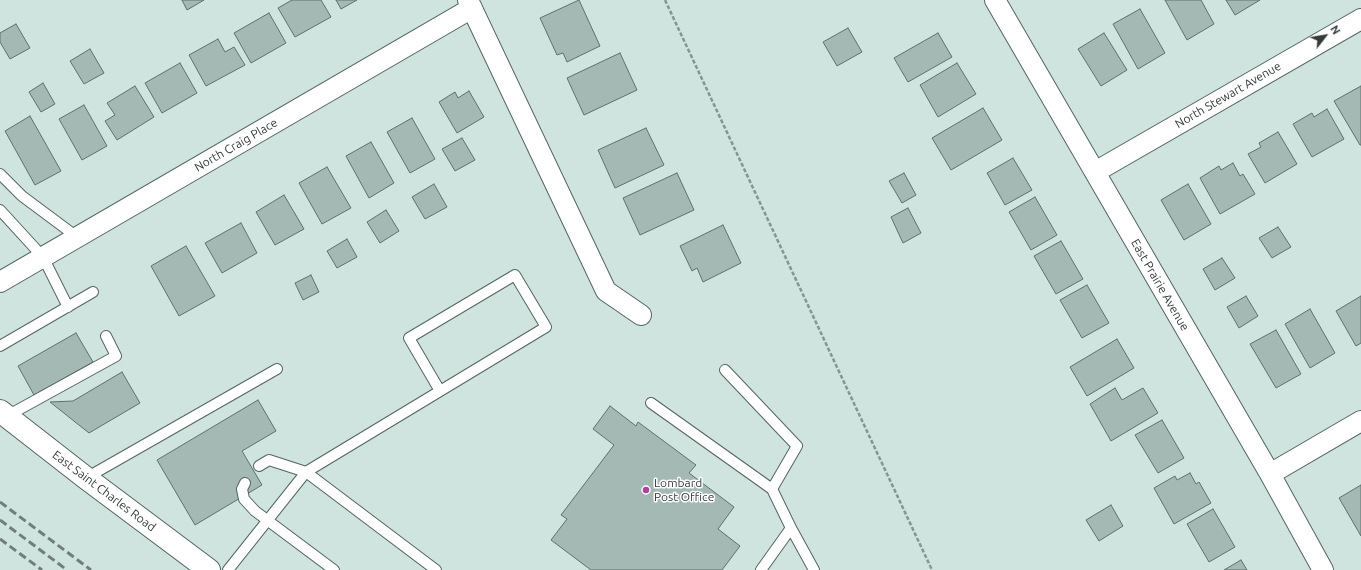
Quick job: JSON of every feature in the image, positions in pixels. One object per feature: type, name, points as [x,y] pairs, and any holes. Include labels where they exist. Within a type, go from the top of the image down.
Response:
[{"type":"main road","name":"East Saint Charles Road","points":[[3,414],[209,570]]},
{"type":"street","name":"East Prairie Avenue","points":[[995,0],[1270,474],[1323,570]]},
{"type":"street","points":[[470,4],[606,291],[641,315]]},
{"type":"street","name":"North Craig Place","points":[[0,282],[470,4]]},
{"type":"street","name":"North Stewart Avenue","points":[[1094,172],[1361,18]]},
{"type":"street","points":[[1270,474],[1361,421]]},
{"type":"lane","points":[[0,174],[22,196],[77,237]]},
{"type":"lane","points":[[0,210],[43,257],[68,306]]},
{"type":"lane","points":[[228,570],[306,472],[546,327],[515,275],[408,338],[440,391]]},
{"type":"lane","points":[[0,346],[93,292]]},
{"type":"lane","points":[[3,414],[116,356],[106,336]]},
{"type":"lane","points":[[86,478],[276,369]]},
{"type":"lane","points":[[725,370],[797,446],[772,489]]},
{"type":"lane","points":[[651,403],[772,489],[814,570]]},
{"type":"lane","points":[[258,466],[269,460],[306,472],[436,570]]},
{"type":"lane","points":[[245,483],[242,489],[244,499],[255,511],[334,570]]},
{"type":"lane","points":[[761,570],[791,528]]},
{"type":"path","points":[[665,0],[932,570]]},
{"type":"building","points":[[182,0],[204,0],[187,10]]},
{"type":"building","points":[[292,0],[321,0],[331,17],[295,37],[278,8]]},
{"type":"building","points":[[336,0],[357,0],[341,9]]},
{"type":"building","points":[[579,0],[600,46],[567,62],[563,53],[557,55],[540,18]]},
{"type":"building","points":[[1165,0],[1201,0],[1214,24],[1187,40]]},
{"type":"building","points":[[1226,0],[1260,0],[1235,15]]},
{"type":"building","points":[[1140,9],[1165,53],[1138,69],[1113,24]]},
{"type":"building","points":[[269,13],[286,43],[251,63],[234,33]]},
{"type":"building","points":[[16,24],[30,48],[10,59],[0,42],[0,33]]},
{"type":"building","points":[[848,28],[862,52],[837,66],[823,42]]},
{"type":"building","points":[[938,33],[952,57],[908,82],[894,58]]},
{"type":"building","points":[[1104,33],[1127,70],[1101,86],[1078,49]]},
{"type":"building","points":[[218,39],[225,52],[234,47],[245,65],[206,86],[189,55]]},
{"type":"building","points":[[90,49],[104,73],[84,84],[70,61]]},
{"type":"building","points":[[620,53],[637,90],[584,115],[567,78]]},
{"type":"building","points":[[180,63],[197,93],[162,113],[145,83]]},
{"type":"building","points":[[957,63],[976,94],[938,117],[920,85]]},
{"type":"building","points":[[43,83],[55,104],[41,112],[29,92]]},
{"type":"building","points":[[135,86],[154,117],[117,140],[105,121],[115,115],[107,103]]},
{"type":"building","points":[[1361,86],[1361,145],[1360,145],[1334,101]]},
{"type":"building","points":[[469,91],[484,117],[457,133],[439,102],[455,92],[458,98]]},
{"type":"building","points":[[84,105],[107,146],[82,160],[59,119]]},
{"type":"building","points":[[983,108],[1002,140],[951,170],[932,138]]},
{"type":"building","points":[[1327,109],[1344,139],[1312,157],[1293,124],[1312,113],[1314,117]]},
{"type":"building","points":[[30,116],[61,171],[35,185],[5,131]]},
{"type":"building","points":[[412,118],[435,159],[410,173],[387,132]]},
{"type":"building","points":[[646,128],[664,165],[615,188],[598,150]]},
{"type":"building","points":[[1278,132],[1297,164],[1265,183],[1248,154],[1261,147],[1259,143]]},
{"type":"building","points":[[462,138],[475,160],[455,171],[442,149]]},
{"type":"building","points":[[371,142],[394,183],[369,198],[346,156]]},
{"type":"building","points":[[1013,158],[1032,190],[1005,205],[987,173]]},
{"type":"building","points":[[1233,163],[1240,176],[1243,174],[1255,194],[1220,214],[1200,178],[1219,166],[1221,170]]},
{"type":"building","points":[[327,167],[351,208],[322,224],[299,183]]},
{"type":"building","points":[[677,173],[694,210],[640,235],[623,198]]},
{"type":"building","points":[[904,173],[916,195],[902,203],[889,181]]},
{"type":"building","points":[[434,184],[447,207],[425,219],[412,197]]},
{"type":"building","points":[[1188,184],[1211,224],[1184,240],[1161,200]]},
{"type":"building","points":[[284,195],[304,229],[275,245],[256,212]]},
{"type":"building","points":[[1035,197],[1057,235],[1031,250],[1009,212]]},
{"type":"building","points":[[908,208],[921,233],[903,243],[891,217]]},
{"type":"building","points":[[386,210],[399,231],[380,243],[367,222]]},
{"type":"building","points":[[241,223],[257,253],[222,273],[205,243]]},
{"type":"building","points":[[723,225],[741,263],[703,282],[697,268],[692,271],[680,246]]},
{"type":"building","points":[[1278,227],[1291,247],[1272,258],[1259,238]]},
{"type":"building","points":[[347,239],[357,257],[337,268],[327,251]]},
{"type":"building","points":[[1061,241],[1083,279],[1056,294],[1034,256]]},
{"type":"building","points":[[186,246],[215,296],[179,316],[151,266]]},
{"type":"building","points":[[1222,258],[1235,278],[1215,290],[1203,269]]},
{"type":"building","points":[[311,275],[319,292],[303,300],[295,283]]},
{"type":"building","points":[[1087,285],[1109,323],[1082,338],[1060,300]]},
{"type":"building","points":[[1246,296],[1258,316],[1239,328],[1227,307]]},
{"type":"building","points":[[1361,296],[1361,343],[1356,346],[1336,311]]},
{"type":"building","points":[[1310,309],[1335,353],[1310,368],[1285,324]]},
{"type":"building","points":[[1276,330],[1301,374],[1276,388],[1250,344]]},
{"type":"building","points":[[76,333],[93,362],[34,395],[18,366]]},
{"type":"building","points":[[1117,339],[1134,368],[1087,396],[1070,367]]},
{"type":"building","points":[[122,372],[140,403],[89,433],[50,402],[73,401]]},
{"type":"building","points":[[1115,388],[1122,400],[1143,388],[1158,413],[1111,441],[1090,404]]},
{"type":"building","points":[[258,400],[276,431],[242,451],[262,485],[195,525],[157,460]]},
{"type":"building","name":"Lombard Post Office","points":[[610,406],[636,426],[638,422],[696,465],[689,473],[734,507],[718,529],[740,546],[722,570],[591,570],[551,540],[567,519],[561,515],[614,445],[593,429]]},
{"type":"building","points":[[1162,420],[1184,458],[1158,473],[1135,435]]},
{"type":"building","points":[[1190,473],[1196,484],[1199,482],[1211,503],[1174,524],[1154,488],[1175,476],[1177,480]]},
{"type":"building","points":[[1361,485],[1361,536],[1339,498]]},
{"type":"building","points":[[1111,505],[1123,526],[1099,541],[1086,520]]},
{"type":"building","points":[[1213,509],[1235,547],[1209,562],[1187,524]]},
{"type":"building","points":[[1241,560],[1247,570],[1224,570]]},
{"type":"railway","points":[[0,502],[91,570]]},
{"type":"railway","points":[[0,520],[67,570]]},
{"type":"railway","points":[[0,539],[42,570]]},
{"type":"place","name":"Lombard Post Office","points":[[646,490]]}]
